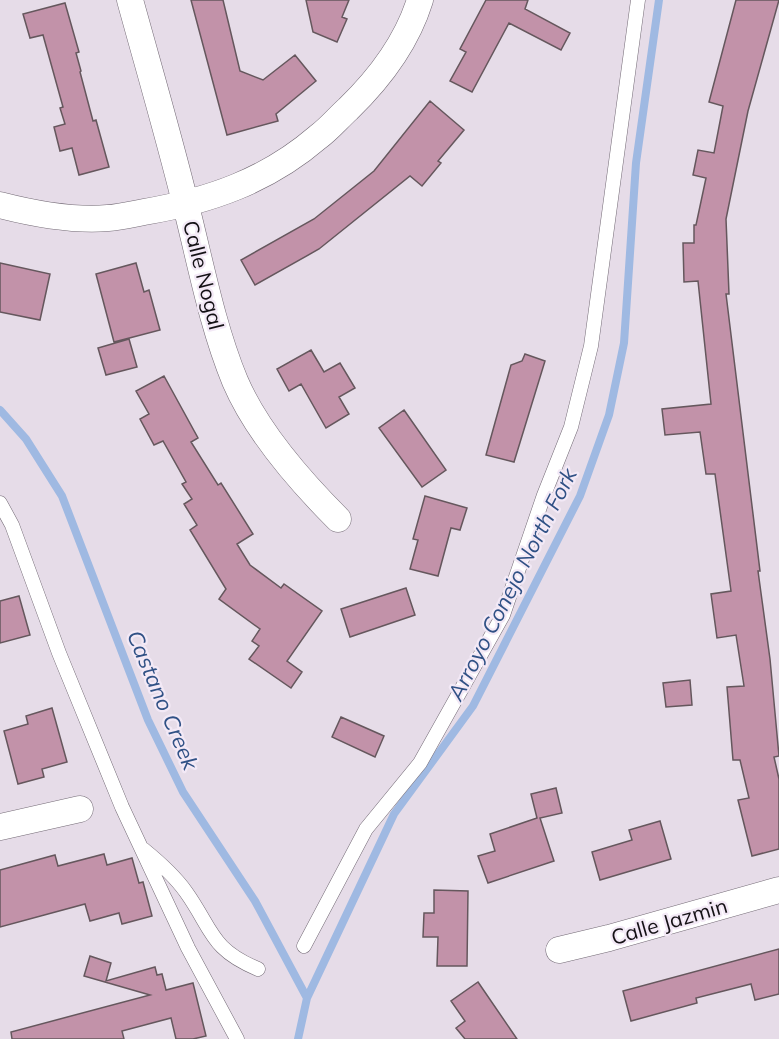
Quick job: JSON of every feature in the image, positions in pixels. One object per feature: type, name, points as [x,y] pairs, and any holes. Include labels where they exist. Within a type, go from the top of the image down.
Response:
[{"type":"street","name":"Calle Nogal","points":[[130,0],[186,205],[212,315],[236,382],[246,403],[286,462],[306,487],[339,519]]},
{"type":"street","points":[[0,205],[32,213],[108,218],[186,205],[228,191],[264,174],[318,137],[377,79],[399,46],[420,0]]},
{"type":"street","points":[[0,827],[80,809]]},
{"type":"street","name":"Calle Jazmin","points":[[559,950],[779,890]]},
{"type":"lane","points":[[304,946],[366,829],[420,763],[503,615],[544,495],[571,427],[591,345],[639,0]]},
{"type":"lane","points":[[0,503],[12,525],[59,653],[117,796],[188,948],[237,1039]]},
{"type":"lane","points":[[141,848],[166,867],[187,892],[223,950],[237,961],[258,969]]},
{"type":"building","points":[[191,0],[223,0],[240,71],[263,80],[295,55],[316,81],[276,114],[278,121],[227,135]]},
{"type":"building","points":[[306,0],[349,0],[342,17],[347,19],[337,42],[313,32]]},
{"type":"building","points":[[486,0],[528,0],[525,9],[570,33],[561,50],[509,23],[472,92],[450,81],[466,52],[460,49]]},
{"type":"building","points":[[736,0],[779,0],[748,111],[726,219],[729,294],[726,294],[760,571],[758,571],[770,659],[779,756],[774,757],[779,779],[779,849],[752,856],[738,800],[749,798],[740,760],[733,760],[727,687],[744,686],[736,635],[717,638],[711,594],[731,591],[715,474],[706,474],[700,432],[665,435],[662,409],[711,404],[698,281],[684,282],[683,243],[694,243],[694,225],[696,225],[706,178],[693,175],[698,150],[714,153],[723,106],[709,102]]},
{"type":"building","points":[[65,3],[79,52],[76,53],[93,121],[96,120],[109,167],[79,175],[72,148],[60,151],[54,127],[65,124],[60,108],[63,107],[43,35],[30,38],[23,14]]},
{"type":"building","points":[[430,101],[464,130],[438,161],[441,163],[422,186],[410,176],[319,249],[255,285],[241,260],[314,219],[374,171]]},
{"type":"building","points":[[0,263],[50,274],[40,320],[0,312]]},
{"type":"building","points":[[136,263],[144,292],[149,290],[160,330],[114,342],[96,274]]},
{"type":"building","points":[[129,339],[137,367],[106,375],[98,348]]},
{"type":"building","points":[[311,350],[324,372],[340,363],[355,388],[339,397],[349,414],[326,428],[301,384],[289,391],[277,369]]},
{"type":"building","points":[[525,354],[545,361],[514,462],[486,455],[511,365],[522,361]]},
{"type":"building","points":[[164,376],[198,438],[191,442],[218,485],[221,483],[253,534],[237,544],[250,565],[281,588],[284,584],[322,611],[287,661],[302,672],[291,688],[249,659],[259,646],[252,641],[260,629],[219,599],[226,589],[190,530],[197,525],[184,504],[192,499],[182,484],[186,482],[163,441],[154,445],[140,419],[149,414],[136,391]]},
{"type":"building","points":[[404,410],[446,470],[422,487],[379,428]]},
{"type":"building","points":[[425,496],[467,508],[460,530],[451,528],[438,576],[410,569],[418,540],[413,539]]},
{"type":"building","points":[[406,588],[415,615],[350,637],[341,609]]},
{"type":"building","points":[[19,596],[30,635],[0,643],[0,601]]},
{"type":"building","points":[[690,680],[692,705],[666,707],[663,683]]},
{"type":"building","points":[[52,708],[67,762],[42,769],[44,777],[18,784],[4,731],[28,724],[26,716]]},
{"type":"building","points":[[341,717],[384,736],[375,757],[332,737]]},
{"type":"building","points":[[556,788],[562,813],[540,818],[554,861],[488,883],[478,856],[495,851],[490,834],[537,818],[531,794]]},
{"type":"building","points":[[660,821],[671,859],[600,880],[592,852],[632,840],[629,830]]},
{"type":"building","points":[[104,854],[107,865],[132,858],[139,883],[143,882],[152,916],[122,924],[119,913],[90,921],[85,904],[0,927],[0,870],[55,855],[58,866]]},
{"type":"building","points":[[434,890],[468,891],[467,966],[437,966],[438,937],[423,937],[424,913],[434,913]]},
{"type":"building","points":[[779,949],[779,994],[755,1000],[751,984],[696,998],[697,1003],[631,1021],[623,991]]},
{"type":"building","points":[[90,956],[111,963],[106,981],[155,967],[157,975],[162,974],[166,990],[193,983],[206,1036],[176,1039],[171,1018],[122,1031],[124,1039],[12,1039],[11,1032],[150,995],[84,976]]},
{"type":"building","points":[[478,982],[517,1039],[465,1039],[456,1028],[465,1021],[451,1001]]},
{"type":"waterway","name":"Arroyo Conejo North Fork","points":[[298,1039],[307,998],[394,814],[473,706],[580,496],[609,415],[624,343],[636,163],[659,0]]},
{"type":"waterway","name":"Castano Creek","points":[[0,410],[26,439],[62,496],[148,720],[183,792],[255,901],[307,998]]}]
